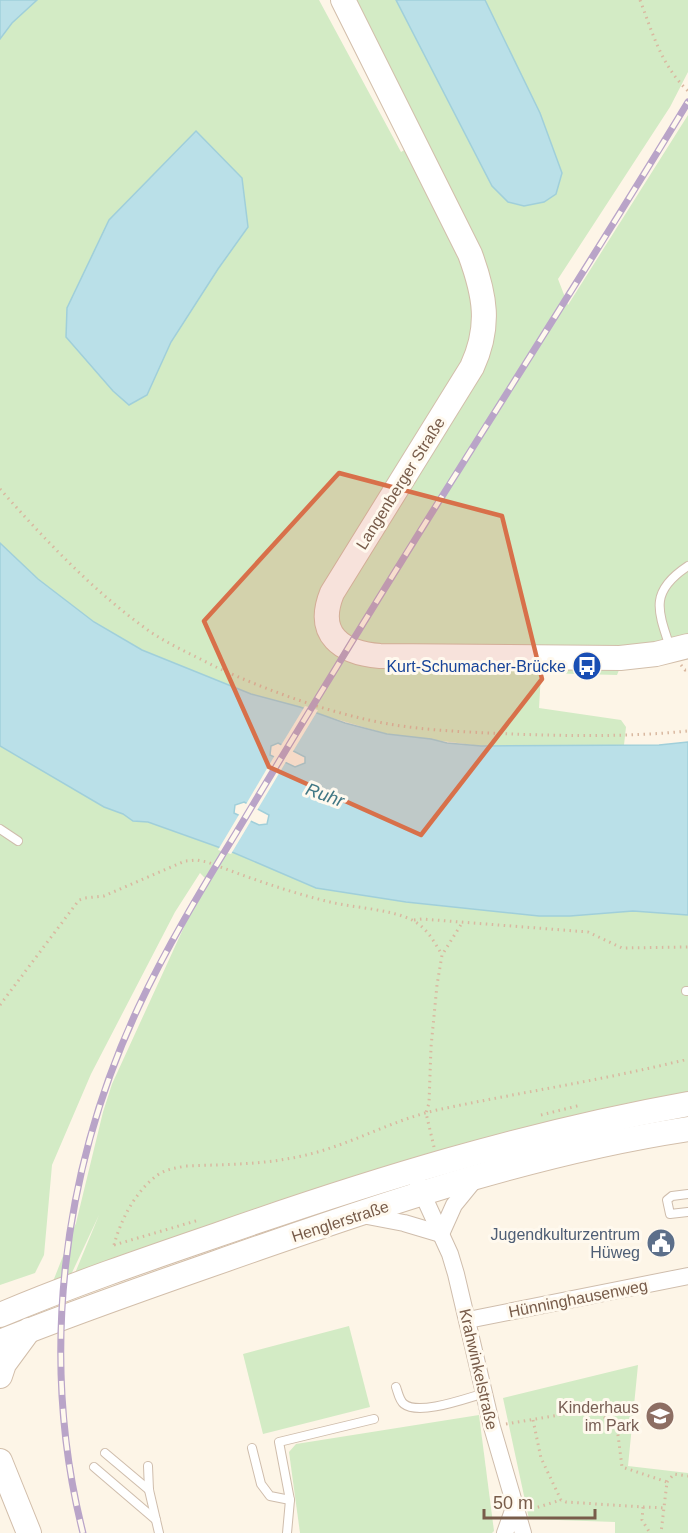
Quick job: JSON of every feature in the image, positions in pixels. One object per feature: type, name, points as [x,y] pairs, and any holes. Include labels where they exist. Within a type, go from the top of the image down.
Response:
[{"type":"main road","name":"Langenberger Straße","points":[[343,0],[470,254],[480,285],[484,321],[481,345],[472,367],[332,593],[327,615],[332,635],[339,644],[350,650],[380,656],[598,658],[635,656],[679,648]]},
{"type":"main road","name":"Henglerstraße","points":[[0,1315],[123,1268],[412,1169],[565,1129],[688,1104]]},
{"type":"main road","name":"Henglerstraße","points":[[0,1342],[355,1215],[422,1194],[570,1152],[688,1130]]},
{"type":"main road","points":[[0,1303],[27,1303]]},
{"type":"main road","points":[[0,1376],[4,1364],[29,1330]]},
{"type":"main road","points":[[0,1461],[29,1533]]},
{"type":"street","name":"Krahwinkelstraße","points":[[412,1169],[456,1274],[492,1427],[523,1533]]},
{"type":"street","points":[[355,1215],[404,1223],[441,1234],[454,1204],[476,1178]]},
{"type":"street","name":"Hünninghausenweg","points":[[468,1320],[688,1276]]},
{"type":"street","points":[[505,1533],[516,1509]]},
{"type":"lane","points":[[679,648],[661,621],[659,605],[663,590],[670,578],[688,566]]},
{"type":"lane","points":[[0,829],[18,842]]},
{"type":"lane","points":[[688,1194],[672,1196],[667,1200],[670,1214],[688,1212]]},
{"type":"lane","points":[[396,1387],[405,1405],[415,1407],[431,1407],[485,1393]]},
{"type":"lane","points":[[287,1533],[290,1500],[279,1442],[374,1419]]},
{"type":"lane","points":[[252,1448],[261,1484],[270,1496],[290,1500]]},
{"type":"lane","points":[[105,1453],[149,1490]]},
{"type":"lane","points":[[148,1466],[149,1490],[159,1533]]},
{"type":"lane","points":[[94,1467],[156,1520]]},
{"type":"path","points":[[640,0],[664,62],[688,91]]},
{"type":"path","points":[[0,489],[62,557],[120,608],[154,634],[236,676],[274,691],[357,717],[420,728],[542,735],[642,735],[688,731]]},
{"type":"path","points":[[0,1005],[79,900],[104,896],[185,861],[207,862],[304,895],[414,920],[430,935],[441,955]]},
{"type":"path","points":[[414,920],[588,932],[622,948],[688,947]]},
{"type":"path","points":[[426,1113],[429,1103],[433,1015],[441,955],[462,923]]},
{"type":"path","points":[[206,1218],[114,1245],[121,1224],[131,1206],[149,1183],[172,1168],[279,1162],[323,1150],[426,1113],[610,1077],[688,1059]]},
{"type":"path","points":[[492,1427],[594,1409],[617,1427],[622,1467],[667,1482]]},
{"type":"path","points":[[533,1420],[541,1458],[561,1500]]},
{"type":"path","points":[[661,1533],[667,1482],[674,1474],[688,1476]]},
{"type":"path","points":[[516,1509],[561,1500],[665,1508]]},
{"type":"path","points":[[643,1508],[642,1520],[650,1533]]},
{"type":"highlighted area","points":[[339,473],[502,516],[542,679],[421,835],[269,767],[204,621]]},
{"type":"green space","points":[[0,0],[319,0],[401,152],[423,139],[350,0],[688,0],[688,72],[670,107],[558,279],[568,305],[688,115],[688,639],[488,665],[619,670],[617,675],[541,673],[539,708],[621,720],[626,727],[624,745],[481,746],[387,734],[251,694],[142,650],[94,622],[38,579],[0,543]]},
{"type":"green space","points":[[0,746],[104,807],[123,814],[133,821],[148,822],[232,852],[316,888],[406,902],[539,916],[633,911],[688,915],[688,1105],[73,1278],[99,1215],[69,1279],[52,1284],[76,1223],[112,1084],[206,879],[200,873],[175,912],[91,1074],[52,1165],[44,1255],[35,1273],[0,1285]]},
{"type":"green space","points":[[349,1326],[370,1407],[263,1434],[243,1354]]},
{"type":"green space","points":[[638,1365],[628,1466],[688,1473],[688,1533],[615,1533],[615,1522],[529,1519],[503,1398]]},
{"type":"green space","points":[[479,1415],[494,1531],[492,1533],[300,1533],[289,1452],[296,1444]]},
{"type":"water","points":[[0,0],[37,0],[12,23],[0,39]]},
{"type":"water","points":[[396,0],[485,0],[540,113],[562,173],[556,194],[544,202],[524,206],[508,202],[492,186]]},
{"type":"water","points":[[196,131],[242,178],[248,227],[171,342],[147,395],[129,405],[113,391],[66,337],[67,308],[109,220]]},
{"type":"water","name":"Ruhr","points":[[0,543],[38,579],[94,622],[142,650],[251,694],[300,707],[345,723],[387,734],[481,746],[659,745],[688,742],[688,915],[633,911],[539,916],[406,902],[316,888],[232,852],[148,822],[133,821],[123,814],[104,807],[0,746]],"holes":[[[278,743],[305,757],[305,763],[295,767],[270,755],[271,746]],[[244,802],[269,815],[267,824],[259,825],[234,813],[235,805]]]},
{"type":"pier","points":[[305,706],[318,710],[292,753],[280,747]]},
{"type":"pier","points":[[275,755],[287,760],[256,812],[245,806]]},
{"type":"pier","points":[[240,813],[252,819],[231,854],[218,850]]},
{"type":"railway","points":[[83,1533],[70,1467],[62,1400],[61,1333],[66,1266],[76,1200],[91,1134],[112,1070],[138,1008],[184,919],[298,730],[688,102]]},
{"type":"place","name":"Kurt-Schumacher-Brücke","points":[[587,666]]},
{"type":"place","name":"Jugendkulturzentrum Hüweg","points":[[661,1243]]},
{"type":"place","name":"Kinderhaus im Park","points":[[660,1416]]}]
